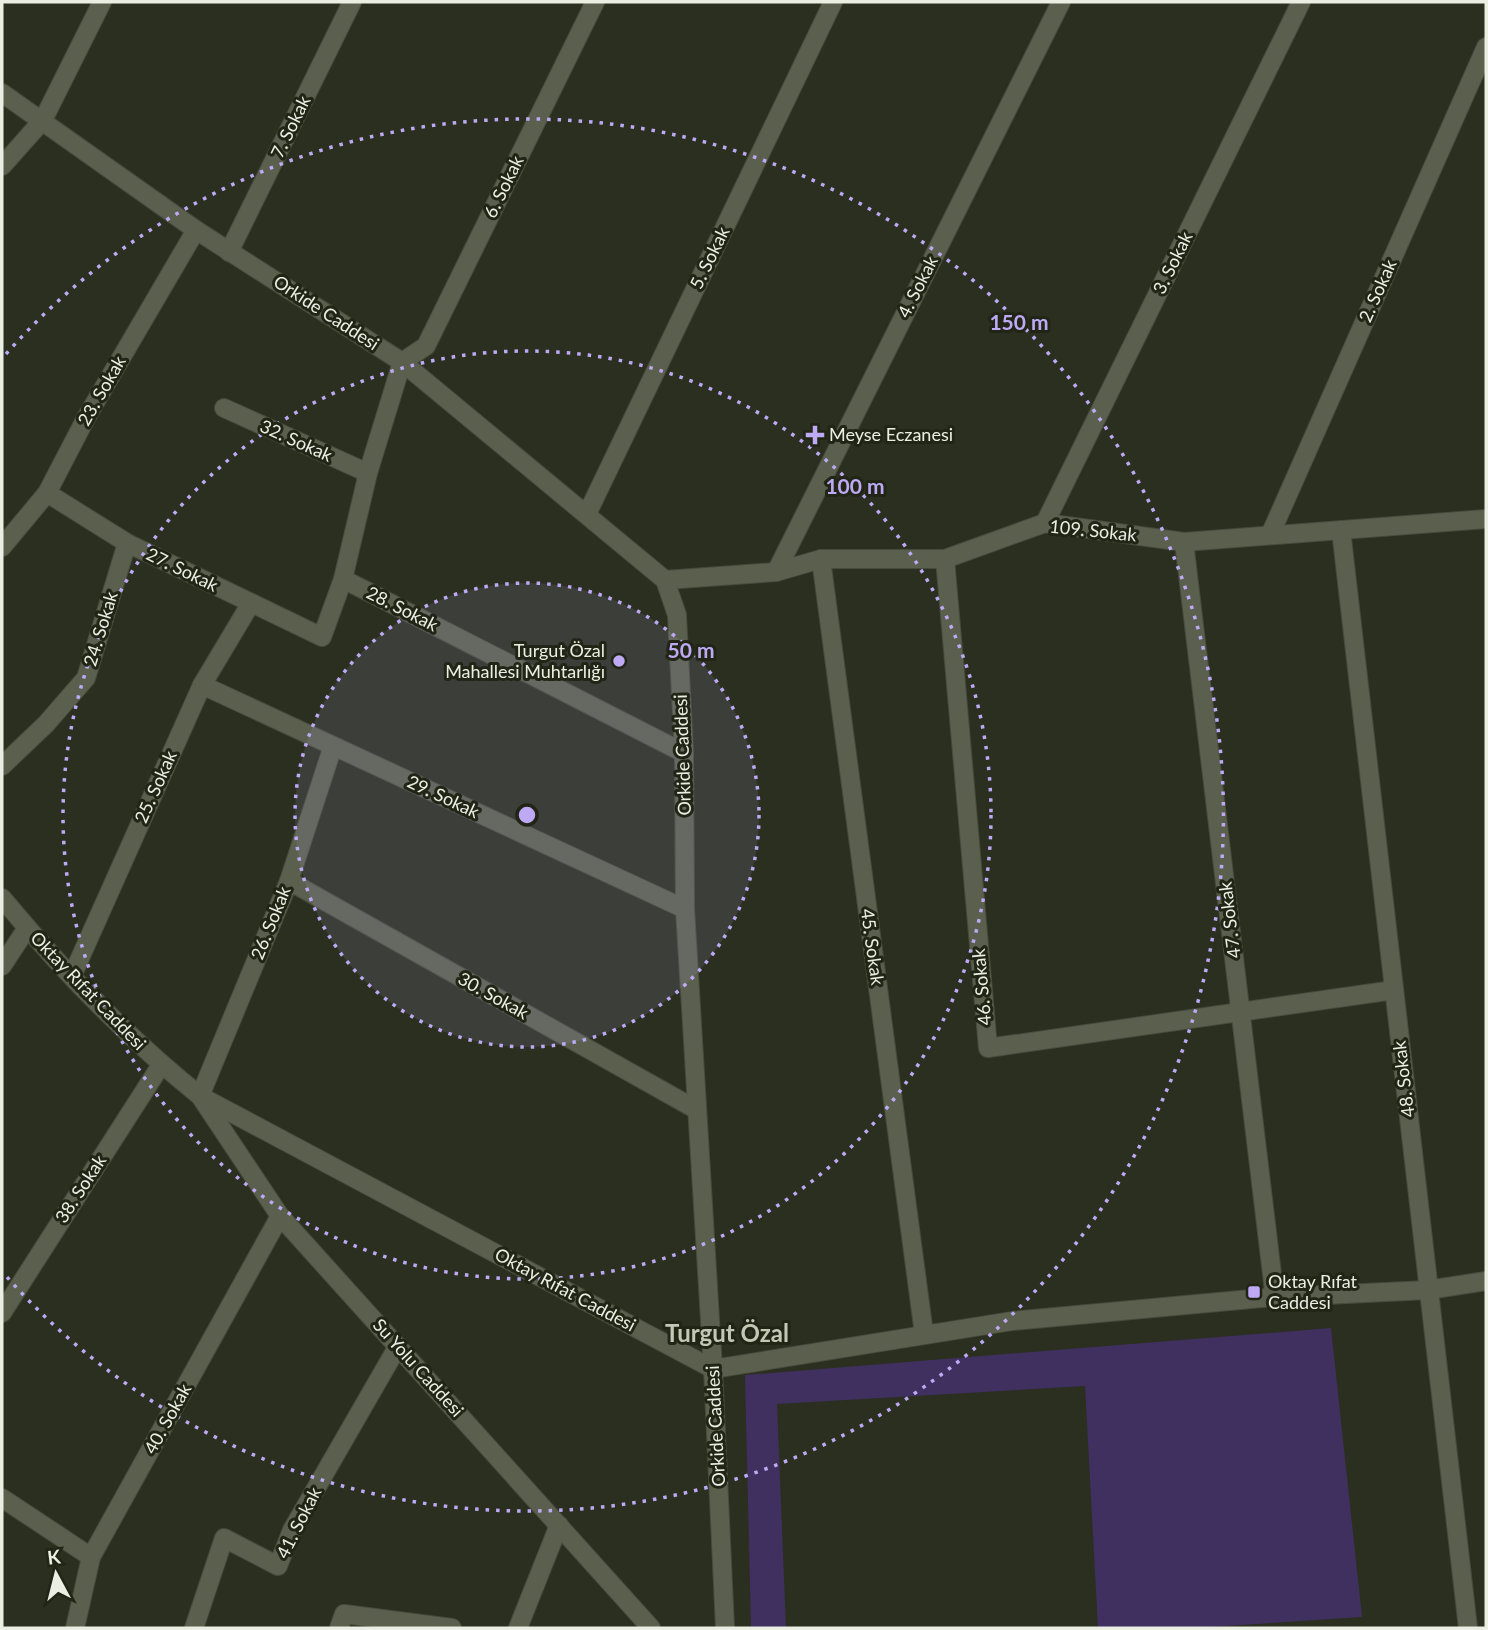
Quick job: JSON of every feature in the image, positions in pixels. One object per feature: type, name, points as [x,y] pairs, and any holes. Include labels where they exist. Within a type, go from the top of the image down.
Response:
[{"type":"street","points":[[2,166],[43,121],[102,2]]},
{"type":"street","name":"7. Sokak","points":[[229,252],[352,2]]},
{"type":"street","name":"6. Sokak","points":[[402,362],[426,346],[595,2]]},
{"type":"street","name":"5. Sokak","points":[[586,514],[833,2]]},
{"type":"street","name":"4. Sokak","points":[[776,572],[1061,2]]},
{"type":"street","name":"3. Sokak","points":[[1045,523],[1301,2]]},
{"type":"street","name":"2. Sokak","points":[[1270,535],[1486,47]]},
{"type":"street","name":"Orkide Caddesi","points":[[2,93],[196,230],[402,362],[665,580],[677,615],[684,753],[685,909],[713,1369],[725,1628]]},
{"type":"street","name":"23. Sokak","points":[[2,547],[47,493],[86,418],[196,230]]},
{"type":"street","name":"28. Sokak","points":[[322,637],[343,579],[368,473],[402,362]]},
{"type":"street","name":"32. Sokak","points":[[223,408],[368,473]]},
{"type":"street","name":"27. Sokak","points":[[47,493],[127,542],[322,637]]},
{"type":"street","name":"109. Sokak","points":[[665,580],[776,572],[821,559],[945,559],[1045,523],[1184,541],[1486,519]]},
{"type":"street","name":"48. Sokak","points":[[1341,530],[1468,1628]]},
{"type":"street","name":"47. Sokak","points":[[1184,541],[1275,1299]]},
{"type":"street","name":"24. Sokak","points":[[2,766],[46,724],[86,678],[127,542]]},
{"type":"street","name":"45. Sokak","points":[[821,559],[924,1334]]},
{"type":"street","name":"46. Sokak","points":[[945,559],[988,1048],[1394,990]]},
{"type":"street","name":"28. Sokak","points":[[343,579],[684,753]]},
{"type":"street","name":"25. Sokak","points":[[72,976],[202,684],[251,603]]},
{"type":"street","name":"29. Sokak","points":[[202,684],[685,909]]},
{"type":"street","name":"26. Sokak","points":[[200,1096],[289,881],[333,746]]},
{"type":"street","name":"30. Sokak","points":[[289,881],[697,1110]]},
{"type":"street","name":"Oktay Rıfat Caddesi","points":[[2,898],[72,976],[161,1065],[200,1096],[713,1369]]},
{"type":"street","points":[[2,966],[27,928]]},
{"type":"street","name":"38. Sokak","points":[[2,1313],[161,1065]]},
{"type":"street","name":"Su Yolu Caddesi","points":[[200,1096],[280,1216],[651,1628]]},
{"type":"street","name":"40. Sokak","points":[[75,1628],[90,1557],[280,1216]]},
{"type":"street","points":[[713,1369],[1026,1320],[1275,1299],[1428,1290],[1486,1282]]},
{"type":"street","name":"41. Sokak","points":[[194,1628],[224,1538],[278,1566],[292,1530],[398,1346]]},
{"type":"street","points":[[2,1498],[90,1557]]},
{"type":"street","points":[[518,1628],[559,1525]]},
{"type":"street","points":[[339,1628],[344,1614],[452,1628]]},
{"type":"shaded area","points":[[1331,1328],[1362,1617],[1194,1628],[1098,1628],[1085,1386],[777,1404],[786,1628],[751,1628],[745,1375]]},
{"type":"place","name":"Meyse Eczanesi","points":[[815,435]]},
{"type":"place","name":"Turgut Özal Mahallesi Muhtarlığı","points":[[619,661]]},
{"type":"place","name":"Oktay Rıfat Caddesi","points":[[1254,1292]]},
{"type":"district","name":"Turgut Özal","points":[[727,1334]]}]
